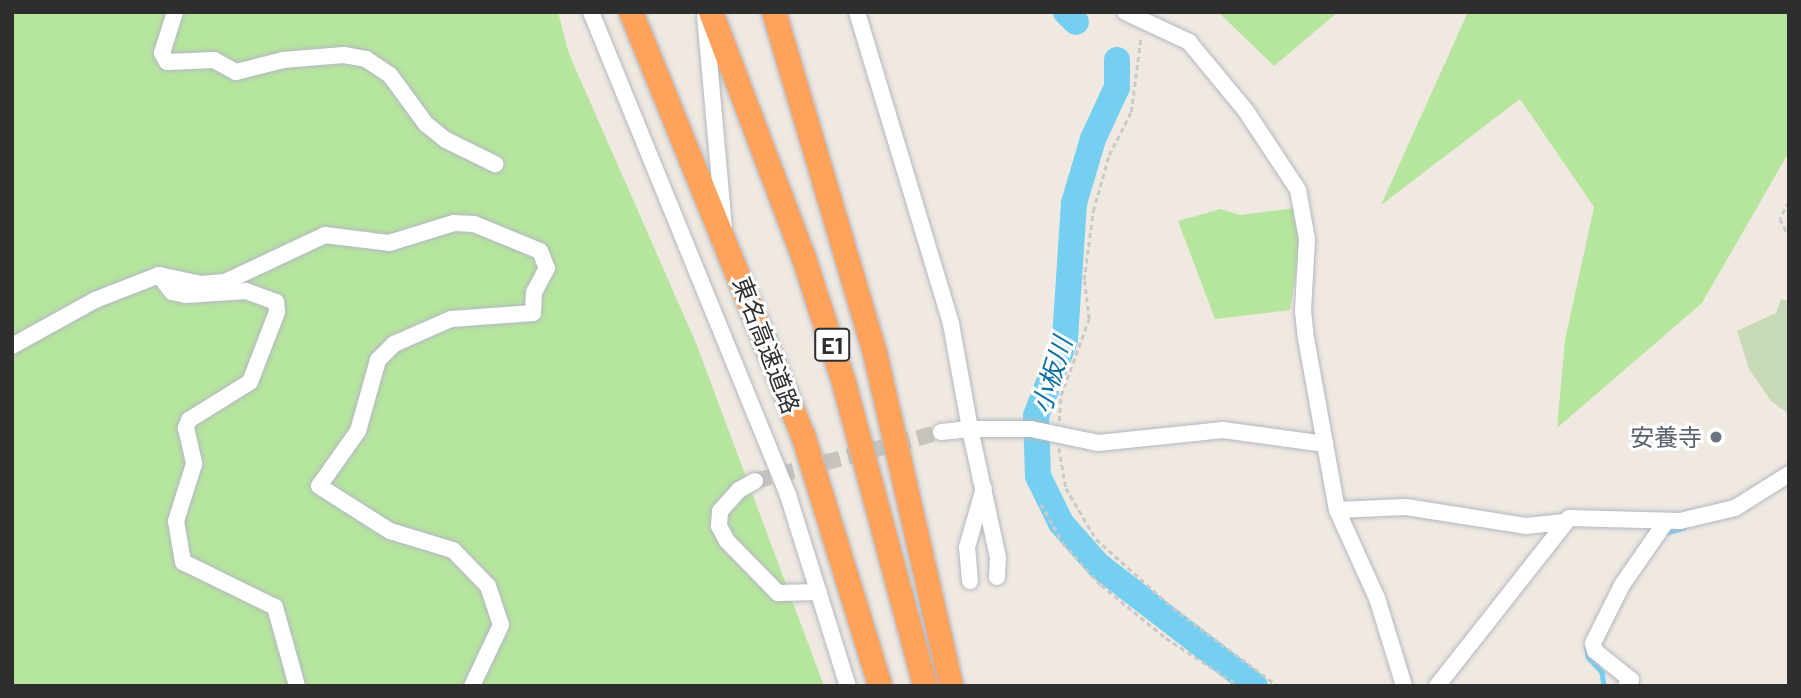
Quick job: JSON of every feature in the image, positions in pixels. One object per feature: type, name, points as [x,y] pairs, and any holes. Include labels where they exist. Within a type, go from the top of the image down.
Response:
[{"type":"highway","name":"東名高速道路","points":[[631,12],[726,239],[803,435],[880,686]]},
{"type":"highway","name":"E1","points":[[711,12],[803,255],[844,383],[925,686]]},
{"type":"highway","name":"E1","points":[[774,12],[875,353],[951,686]]},
{"type":"street","points":[[175,12],[162,53],[167,62],[214,60],[236,72],[282,60],[344,55],[366,60],[390,75],[426,124],[446,140],[495,164]]},
{"type":"street","points":[[591,12],[785,484],[848,686]]},
{"type":"street","points":[[705,12],[726,239]]},
{"type":"street","points":[[857,12],[951,324],[970,429],[985,486],[998,557],[997,577]]},
{"type":"street","points":[[1132,15],[1189,41],[1246,111],[1298,190],[1307,239],[1303,310],[1337,510],[1377,598],[1404,686]]},
{"type":"street","points":[[12,346],[95,300],[159,275],[201,284],[225,282],[325,235],[389,243],[454,223],[499,232],[540,251],[547,268],[534,292],[533,313],[451,319],[394,344],[378,360],[372,393],[358,431],[319,486],[390,531],[453,551],[478,572],[495,598],[501,625],[472,686]]},
{"type":"street","points":[[159,275],[179,293],[221,296],[246,291],[276,302],[277,313],[250,382],[189,419],[186,428],[194,464],[176,521],[183,562],[275,607],[297,686]]},
{"type":"street","points":[[942,432],[1031,429],[1098,443],[1126,443],[1223,430],[1325,444]]},
{"type":"street","points":[[1337,510],[1406,507],[1526,526],[1592,517],[1664,525],[1735,508],[1789,474]]},
{"type":"street","points":[[755,481],[728,500],[720,512],[719,526],[727,541],[778,593],[819,592]]},
{"type":"street","points":[[971,580],[967,547],[985,486]]},
{"type":"street","points":[[1437,686],[1562,522]]},
{"type":"street","points":[[1626,686],[1631,680],[1595,651],[1593,643],[1622,585],[1654,544],[1664,525]]},
{"type":"path","points":[[1132,15],[1135,93],[1093,211],[1084,280],[1089,319],[1061,396],[1057,434],[1066,488],[1096,539],[1173,608],[1278,686]]},
{"type":"path","points":[[1789,202],[1780,219],[1789,237]]},
{"type":"path","points":[[1041,504],[1063,543],[1101,585],[1166,638],[1240,686]]},
{"type":"green space","points":[[12,12],[558,12],[569,54],[696,343],[824,686],[12,686]]},
{"type":"green space","points":[[1218,12],[1338,12],[1274,66]]},
{"type":"green space","points":[[1468,12],[1789,12],[1789,152],[1702,303],[1557,428],[1565,340],[1594,207],[1520,99],[1381,205]]},
{"type":"green space","points":[[1296,208],[1301,243],[1290,310],[1215,319],[1178,221],[1221,209],[1240,215]]},
{"type":"green space","points":[[1781,299],[1789,301],[1789,414],[1771,401],[1749,369],[1737,331],[1776,313]]},
{"type":"waterway","name":"小板川","points":[[1066,12],[1076,22]]},
{"type":"waterway","name":"小板川","points":[[1117,60],[1117,87],[1093,139],[1074,203],[1065,340],[1036,416],[1038,476],[1061,523],[1098,565],[1255,686]]},
{"type":"waterway","points":[[1665,533],[1683,528]]},
{"type":"waterway","points":[[1587,647],[1588,657],[1602,672],[1604,686]]},
{"type":"tunnel","points":[[755,481],[941,432]]},
{"type":"place","name":"安養寺","points":[[1716,437]]}]
